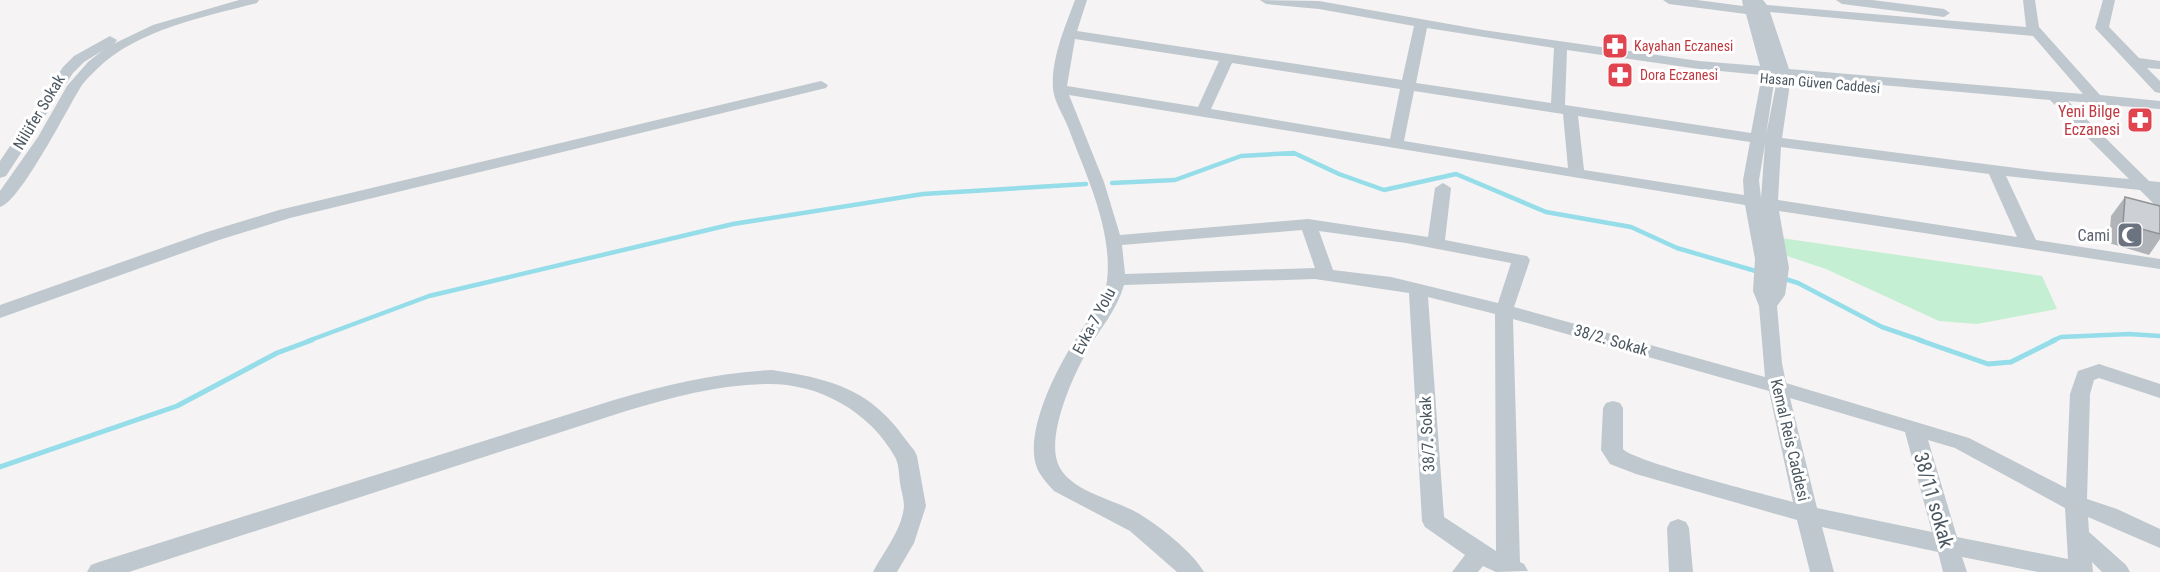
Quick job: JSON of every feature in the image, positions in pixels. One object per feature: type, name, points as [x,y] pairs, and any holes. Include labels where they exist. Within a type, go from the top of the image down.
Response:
[{"type":"street","name":"Nilüfer Sokak","points":[[0,173],[68,70],[79,58],[130,30],[228,0]]},
{"type":"street","name":"Nilüfer Sokak","points":[[0,201],[30,163],[76,82],[92,66],[116,49],[156,28],[253,0]]},
{"type":"street","points":[[1081,0],[1070,34],[1060,89],[1576,174],[2160,264]]},
{"type":"street","name":"Hasan Güven Caddesi","points":[[1266,0],[1316,3]]},
{"type":"street","name":"Hasan Güven Caddesi","points":[[1296,0],[1483,34],[1776,76]]},
{"type":"street","points":[[1669,0],[1755,5],[1892,20],[2035,28]]},
{"type":"street","points":[[1842,0],[1882,3],[2035,28]]},
{"type":"street","points":[[2029,0],[2035,28],[2098,103]]},
{"type":"street","points":[[2109,0],[2102,28],[2160,89]]},
{"type":"street","points":[[1882,3],[1892,20]]},
{"type":"street","name":"Kemal Reis Caddesi","points":[[1755,5],[1776,76],[1775,141],[1769,180],[1769,204],[1781,261],[1771,276]]},
{"type":"street","points":[[1396,144],[1406,86],[1421,23]]},
{"type":"street","points":[[1070,34],[1758,139],[1995,170],[2153,186]]},
{"type":"street","name":"Hasan Güven Caddesi","points":[[1483,34],[1560,50],[1776,76],[2160,110]]},
{"type":"street","points":[[1560,50],[1564,111],[1576,174]]},
{"type":"street","points":[[1203,112],[1227,58]]},
{"type":"street","points":[[2134,63],[2160,65]]},
{"type":"street","name":"Kemal Reis Caddesi","points":[[1776,76],[1758,139],[1751,180],[1752,201],[1776,297],[1767,306],[1769,347],[1822,572]]},
{"type":"street","points":[[0,312],[213,236],[285,214],[821,85]]},
{"type":"street","name":"Evka-7 Yolu","points":[[1060,89],[1102,194],[1113,241],[1116,280],[1109,300],[1070,368],[1048,423],[1044,454],[1057,480],[1068,489],[1131,519],[1154,536],[1192,572]]},
{"type":"street","points":[[2058,100],[2153,186],[2160,201]]},
{"type":"street","name":"Hasan Güven Caddesi","points":[[2098,103],[2160,105]]},
{"type":"street","points":[[1995,170],[2028,244]]},
{"type":"street","points":[[1436,244],[1443,188]]},
{"type":"street","points":[[1308,224],[1326,275]]},
{"type":"street","points":[[1113,241],[1308,224],[1521,260],[1504,311],[1512,570],[1472,563]]},
{"type":"street","name":"38/2. Sokak","points":[[1116,280],[1326,275],[1391,283],[1504,311],[1779,387],[1962,443],[2079,506],[2108,528],[2160,552]]},
{"type":"street","name":"38/7. Sokak","points":[[1418,290],[1433,521],[1472,563]]},
{"type":"street","points":[[1613,408],[1612,450],[1618,458],[1834,522],[2081,571],[2079,536],[2080,394],[2085,376],[2099,371],[2160,391]]},
{"type":"street","points":[[99,572],[652,396],[693,385],[772,377],[813,383],[852,399],[877,419],[906,456],[915,506],[903,543],[885,572]]},
{"type":"street","name":"38/11 sokak","points":[[1914,427],[1955,572]]},
{"type":"street","name":"38/2. Sokak","points":[[2079,506],[2109,515],[2160,539]]},
{"type":"street","points":[[1678,528],[1681,572]]},
{"type":"street","points":[[2079,536],[2118,572]]},
{"type":"green space","points":[[1781,238],[2042,276],[2057,309],[1977,324],[1939,321],[1826,269],[1787,256]]},
{"type":"building","points":[[2125,197],[2160,206],[2160,234],[2123,224]]},
{"type":"waterway","points":[[1112,183],[1175,180],[1241,156],[1294,153],[1339,174],[1384,190],[1456,174],[1546,212],[1631,227],[1677,248],[1759,272]]},
{"type":"waterway","points":[[1285,154],[1295,154]]},
{"type":"waterway","points":[[308,341],[429,296],[733,224],[923,194],[1086,184]]},
{"type":"waterway","points":[[1782,278],[1798,283],[1882,327],[1923,341]]},
{"type":"waterway","points":[[2052,341],[2061,337],[2129,334],[2160,336]]},
{"type":"waterway","points":[[0,467],[177,406],[277,353],[312,340]]},
{"type":"waterway","points":[[1919,340],[1988,364],[2011,362],[2055,340]]},
{"type":"place","name":"Kayahan Eczanesi","points":[[1615,46]]},
{"type":"place","name":"Dora Eczanesi","points":[[1620,75]]},
{"type":"place","name":"Yeni Bilge Eczanesi","points":[[2140,120]]},
{"type":"place","name":"Cami","points":[[2130,235]]}]
